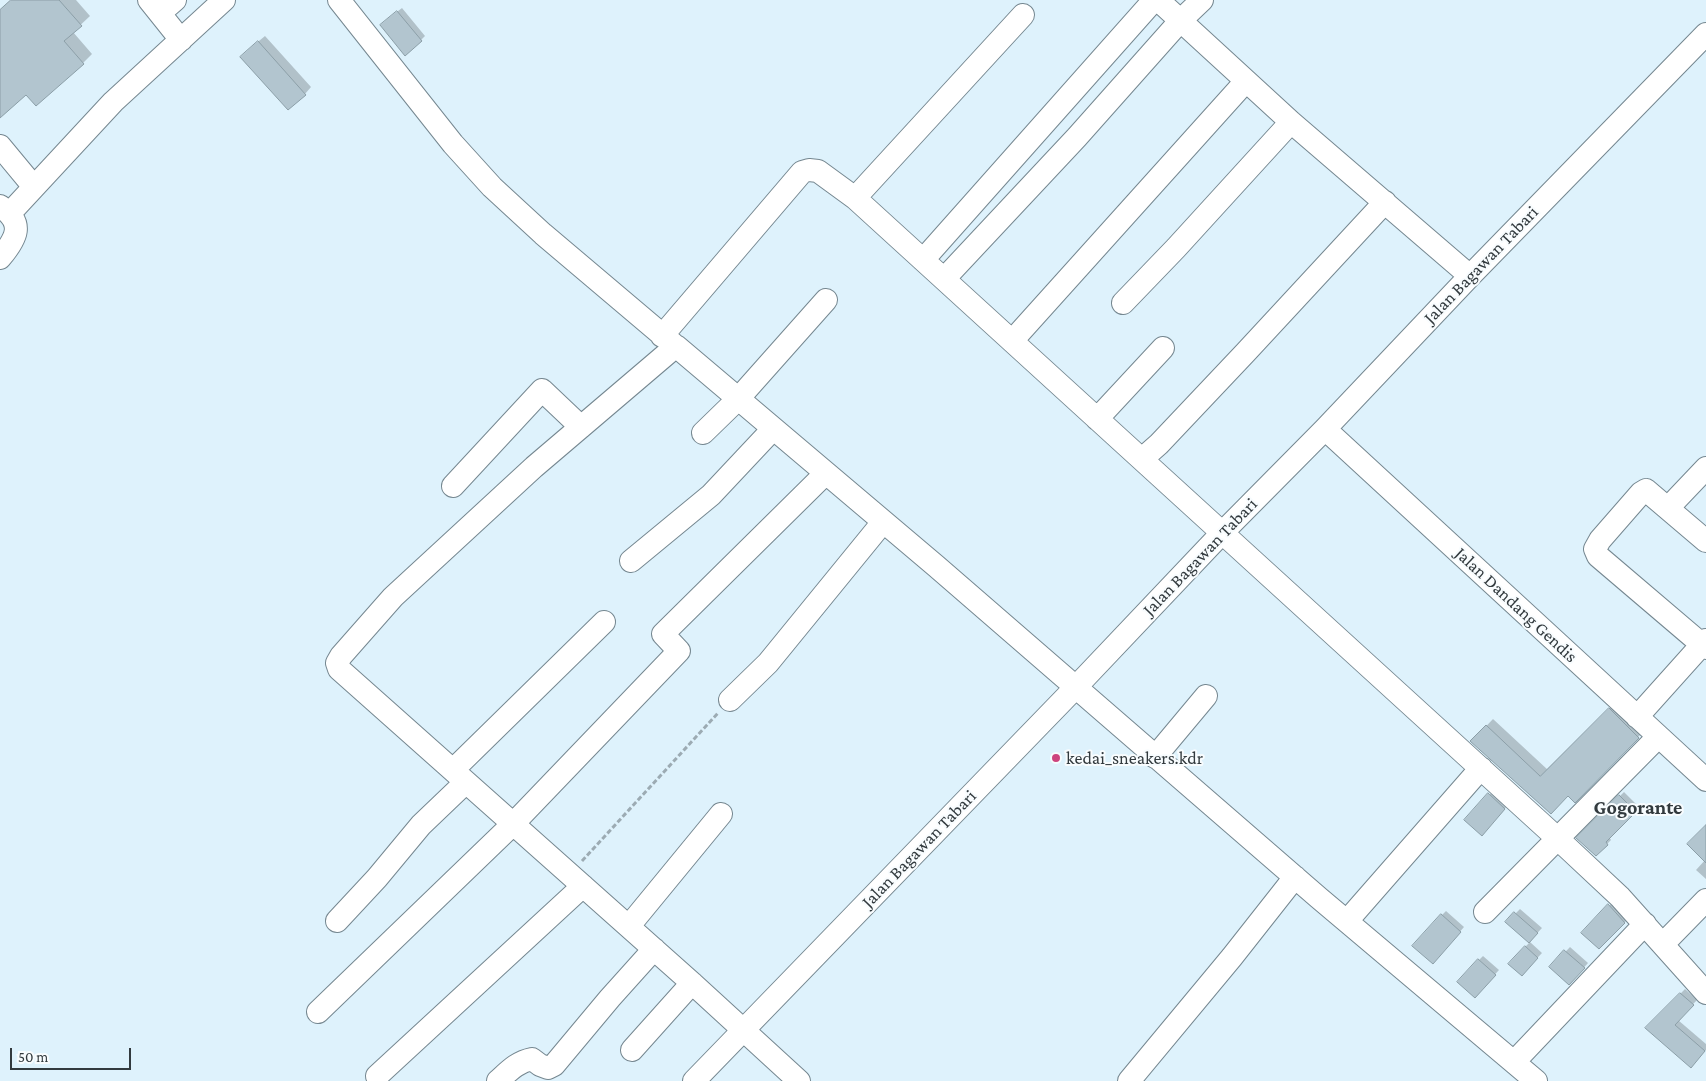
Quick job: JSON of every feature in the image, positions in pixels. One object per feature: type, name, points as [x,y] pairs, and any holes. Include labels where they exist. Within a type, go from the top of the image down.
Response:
[{"type":"street","points":[[0,258],[15,238],[17,225],[5,210],[34,187],[113,102],[224,0]]},
{"type":"street","points":[[339,0],[453,144],[492,186],[549,240],[826,473],[1295,877],[1536,1081]]},
{"type":"street","points":[[923,260],[1154,0]]},
{"type":"street","points":[[1158,0],[1190,7],[1246,81],[1470,276]]},
{"type":"street","points":[[161,4],[181,40]]},
{"type":"street","points":[[944,279],[1077,137],[1190,7]]},
{"type":"street","points":[[855,198],[1023,15]]},
{"type":"street","name":"Jalan Bagawan Tabari","points":[[694,1081],[1076,688],[1222,533],[1325,429],[1470,276],[1706,34]]},
{"type":"street","points":[[1012,341],[1246,81]]},
{"type":"street","points":[[1123,303],[1291,122]]},
{"type":"street","points":[[0,146],[34,187]]},
{"type":"street","points":[[799,1081],[629,926],[339,669],[337,663],[341,656],[394,597],[534,467],[581,427],[669,341],[802,172],[809,170],[818,171],[855,198],[1481,768],[1620,897],[1706,993]]},
{"type":"street","points":[[1142,460],[1259,338],[1385,202]]},
{"type":"street","points":[[702,433],[738,399],[826,300]]},
{"type":"street","points":[[1097,419],[1163,348]]},
{"type":"street","points":[[452,486],[542,390],[581,427]]},
{"type":"street","points":[[631,561],[711,495],[773,429]]},
{"type":"street","name":"Jalan Dandang Gendis","points":[[1325,429],[1706,780]]},
{"type":"street","points":[[1668,508],[1706,468]]},
{"type":"street","points":[[318,1012],[513,824],[679,650],[663,634],[826,473]]},
{"type":"street","points":[[1637,717],[1705,644],[1598,556],[1595,549],[1600,540],[1646,490],[1706,541]]},
{"type":"street","points":[[730,700],[768,663],[883,522]]},
{"type":"street","points":[[337,921],[422,826],[460,776],[604,622]]},
{"type":"street","points":[[1155,757],[1206,696]]},
{"type":"street","points":[[1485,912],[1658,736]]},
{"type":"street","points":[[1347,921],[1481,768]]},
{"type":"street","points":[[629,926],[721,814]]},
{"type":"street","points":[[1129,1081],[1232,957],[1295,877]]},
{"type":"street","points":[[378,1076],[576,880]]},
{"type":"street","points":[[1663,944],[1706,900]]},
{"type":"street","points":[[1514,1062],[1645,924]]},
{"type":"street","points":[[498,1081],[516,1064],[524,1060],[532,1059],[548,1068],[554,1065],[654,949]]},
{"type":"street","points":[[632,1050],[692,983]]},
{"type":"path","points":[[576,880],[730,700]]},
{"type":"building","points":[[11,0],[59,0],[82,26],[64,41],[84,64],[36,106],[26,95],[0,118],[0,10]]},
{"type":"building","points":[[397,11],[422,41],[405,56],[380,25]]},
{"type":"building","points":[[258,41],[306,95],[288,110],[240,57]]},
{"type":"building","points":[[1609,708],[1639,738],[1575,803],[1568,796],[1551,814],[1470,741],[1486,725],[1540,776]]},
{"type":"building","points":[[1488,793],[1505,809],[1482,836],[1464,820]]},
{"type":"building","points":[[1619,795],[1636,812],[1606,842],[1608,845],[1596,856],[1576,838]]},
{"type":"building","points":[[1706,825],[1706,863],[1687,844]]},
{"type":"building","points":[[1608,904],[1625,923],[1599,949],[1581,933]]},
{"type":"building","points":[[1514,912],[1538,933],[1529,943],[1505,922]]},
{"type":"building","points":[[1441,914],[1461,932],[1433,964],[1412,946]]},
{"type":"building","points":[[1525,946],[1538,958],[1522,976],[1508,964]]},
{"type":"building","points":[[1564,950],[1585,968],[1569,985],[1549,967]]},
{"type":"building","points":[[1478,959],[1496,975],[1475,998],[1457,982]]},
{"type":"building","points":[[1680,993],[1694,1005],[1675,1025],[1705,1051],[1691,1068],[1645,1028]]},
{"type":"place","name":"kedai_sneakers.kdr","points":[[1056,758]]},
{"type":"district","name":"Gogorante","points":[[1638,808]]}]
